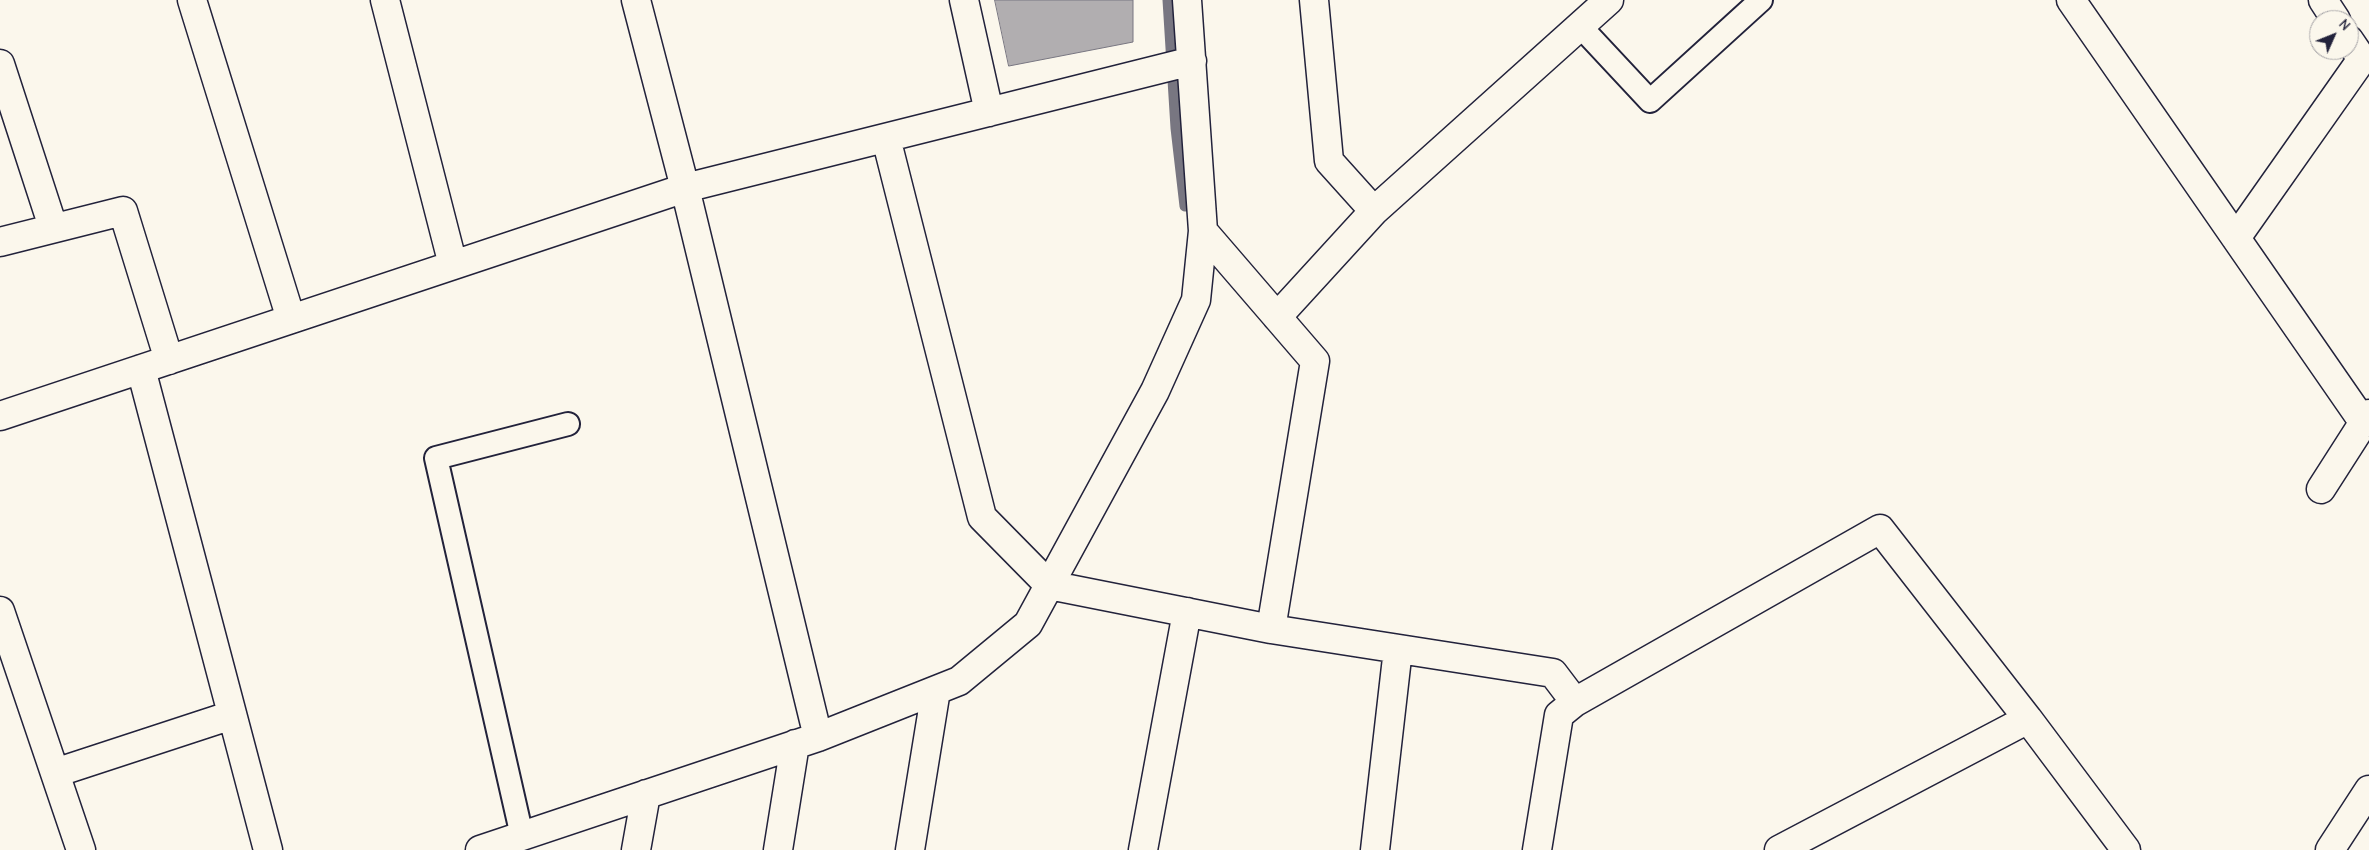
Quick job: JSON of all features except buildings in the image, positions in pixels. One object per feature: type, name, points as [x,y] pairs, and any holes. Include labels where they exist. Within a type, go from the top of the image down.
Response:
[{"type":"street","points":[[192,0],[291,319]]},
{"type":"street","points":[[385,0],[453,265]]},
{"type":"street","points":[[636,0],[685,188],[806,741],[778,850]]},
{"type":"street","points":[[964,0],[989,112]]},
{"type":"street","points":[[480,850],[806,741],[960,681],[1028,624],[1155,391],[1196,300],[1203,231],[1187,0]]},
{"type":"street","points":[[1314,0],[1328,161],[1374,212]]},
{"type":"street","points":[[1277,317],[1374,212],[1609,0]]},
{"type":"street","points":[[2071,0],[2236,238],[2366,418],[2321,489]]},
{"type":"street","points":[[2236,238],[2362,59],[2359,55]]},
{"type":"street","points":[[0,416],[685,188],[1192,61]]},
{"type":"street","points":[[0,64],[53,228]]},
{"type":"street","points":[[886,138],[982,517],[1049,585],[1272,629],[1553,673],[1575,702]]},
{"type":"street","points":[[0,242],[122,211],[169,360]]},
{"type":"street","points":[[1203,231],[1316,361],[1272,629]]},
{"type":"street","points":[[141,369],[268,850]]},
{"type":"street","points":[[1537,850],[1559,715],[1575,702],[1880,529],[2028,719],[2126,850]]},
{"type":"street","points":[[0,611],[81,850]]},
{"type":"street","points":[[1143,850],[1187,612]]},
{"type":"street","points":[[1375,850],[1398,649]]},
{"type":"street","points":[[910,850],[936,690]]},
{"type":"street","points":[[55,773],[232,714]]},
{"type":"street","points":[[1779,850],[2028,719]]},
{"type":"street","points":[[2330,850],[2369,790]]},
{"type":"street","points":[[636,850],[646,794]]},
{"type":"lane","points":[[1580,26],[1650,101],[1761,0]]},
{"type":"lane","points":[[522,836],[436,458],[568,424]]},
{"type":"shaded area","points":[[995,0],[1133,0],[1133,42],[1009,66]]},
{"type":"waterway","points":[[1168,0],[1176,128],[1185,206]]}]
